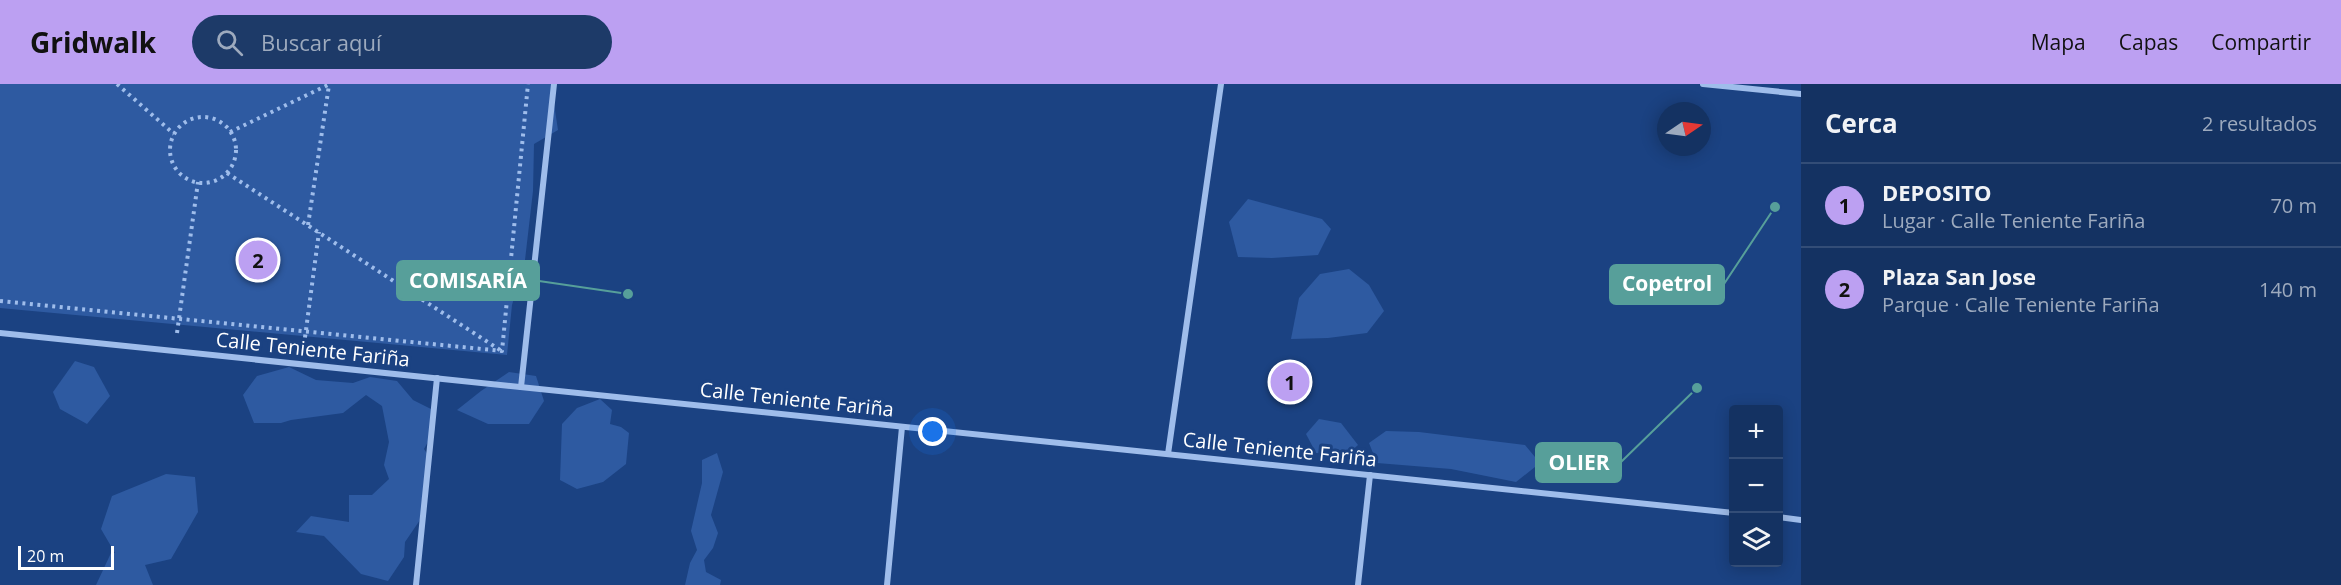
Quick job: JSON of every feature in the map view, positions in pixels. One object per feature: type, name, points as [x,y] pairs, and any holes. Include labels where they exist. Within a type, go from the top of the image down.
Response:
[{"type":"street","points":[[521,387],[554,84]]},
{"type":"street","points":[[1168,454],[1221,84]]},
{"type":"street","points":[[1703,84],[1801,94]]},
{"type":"street","name":"Calle Teniente Fariña","points":[[0,333],[1729,512]]},
{"type":"street","points":[[416,585],[437,378]]},
{"type":"street","points":[[887,585],[902,427]]},
{"type":"street","points":[[1358,585],[1370,475]]},
{"type":"street","points":[[1783,518],[1801,520]]},
{"type":"path","points":[[117,84],[174,134]]},
{"type":"path","points":[[502,351],[528,84]]},
{"type":"path","points":[[230,132],[330,85]]},
{"type":"path","points":[[308,225],[330,85]]},
{"type":"path","points":[[212,118],[230,132],[235,142],[235,153],[227,173],[208,182],[198,182],[180,173],[174,165],[170,155],[170,145],[174,134],[190,119],[212,118]]},
{"type":"path","points":[[227,173],[524,364]]},
{"type":"path","points":[[175,351],[198,182]]},
{"type":"path","points":[[300,364],[319,232]]},
{"type":"path","points":[[0,301],[502,351]]},
{"type":"shaded area","points":[[0,84],[551,84],[558,130],[534,144],[533,191],[525,260],[512,305],[507,355],[0,308]]},
{"type":"shaded area","points":[[1248,199],[1322,219],[1331,229],[1318,255],[1272,258],[1238,257],[1229,222]]},
{"type":"shaded area","points":[[1349,269],[1369,285],[1384,311],[1367,333],[1328,338],[1291,339],[1299,298],[1320,274]]},
{"type":"shaded area","points":[[75,361],[94,367],[110,396],[87,424],[60,409],[53,392]]},
{"type":"shaded area","points":[[289,367],[316,380],[353,383],[370,377],[397,381],[413,400],[435,411],[435,429],[424,449],[430,458],[420,520],[405,542],[404,557],[388,581],[361,574],[324,536],[296,532],[311,516],[349,522],[349,495],[372,495],[389,479],[384,465],[389,442],[382,406],[366,395],[343,413],[281,423],[254,423],[243,395],[257,376]]},
{"type":"shaded area","points":[[509,372],[536,376],[544,401],[529,424],[488,424],[457,410],[481,391]]},
{"type":"shaded area","points":[[600,399],[612,410],[610,424],[621,427],[629,433],[626,464],[603,482],[577,489],[560,480],[562,424],[577,408]]},
{"type":"shaded area","points":[[1319,419],[1341,423],[1358,445],[1348,454],[1316,453],[1306,434]]},
{"type":"shaded area","points":[[1386,431],[1419,432],[1525,445],[1540,463],[1516,482],[1451,469],[1377,463],[1369,443]]},
{"type":"shaded area","points":[[717,453],[723,472],[711,515],[718,533],[713,548],[704,560],[706,572],[721,580],[720,585],[685,585],[690,563],[697,550],[691,531],[702,483],[702,460]]},
{"type":"shaded area","points":[[166,474],[195,477],[198,512],[171,559],[145,565],[153,585],[96,585],[111,553],[115,553],[101,529],[112,496]]},
{"type":"place","name":"Copetrol","points":[[1775,207]]},
{"type":"place","name":"Plaza San Jose","points":[[258,260]]},
{"type":"place","name":"COMISARÍA","points":[[628,294]]},
{"type":"place","name":"DEPOSITO","points":[[1290,382]]},
{"type":"place","name":"OLIER","points":[[1697,388]]}]
